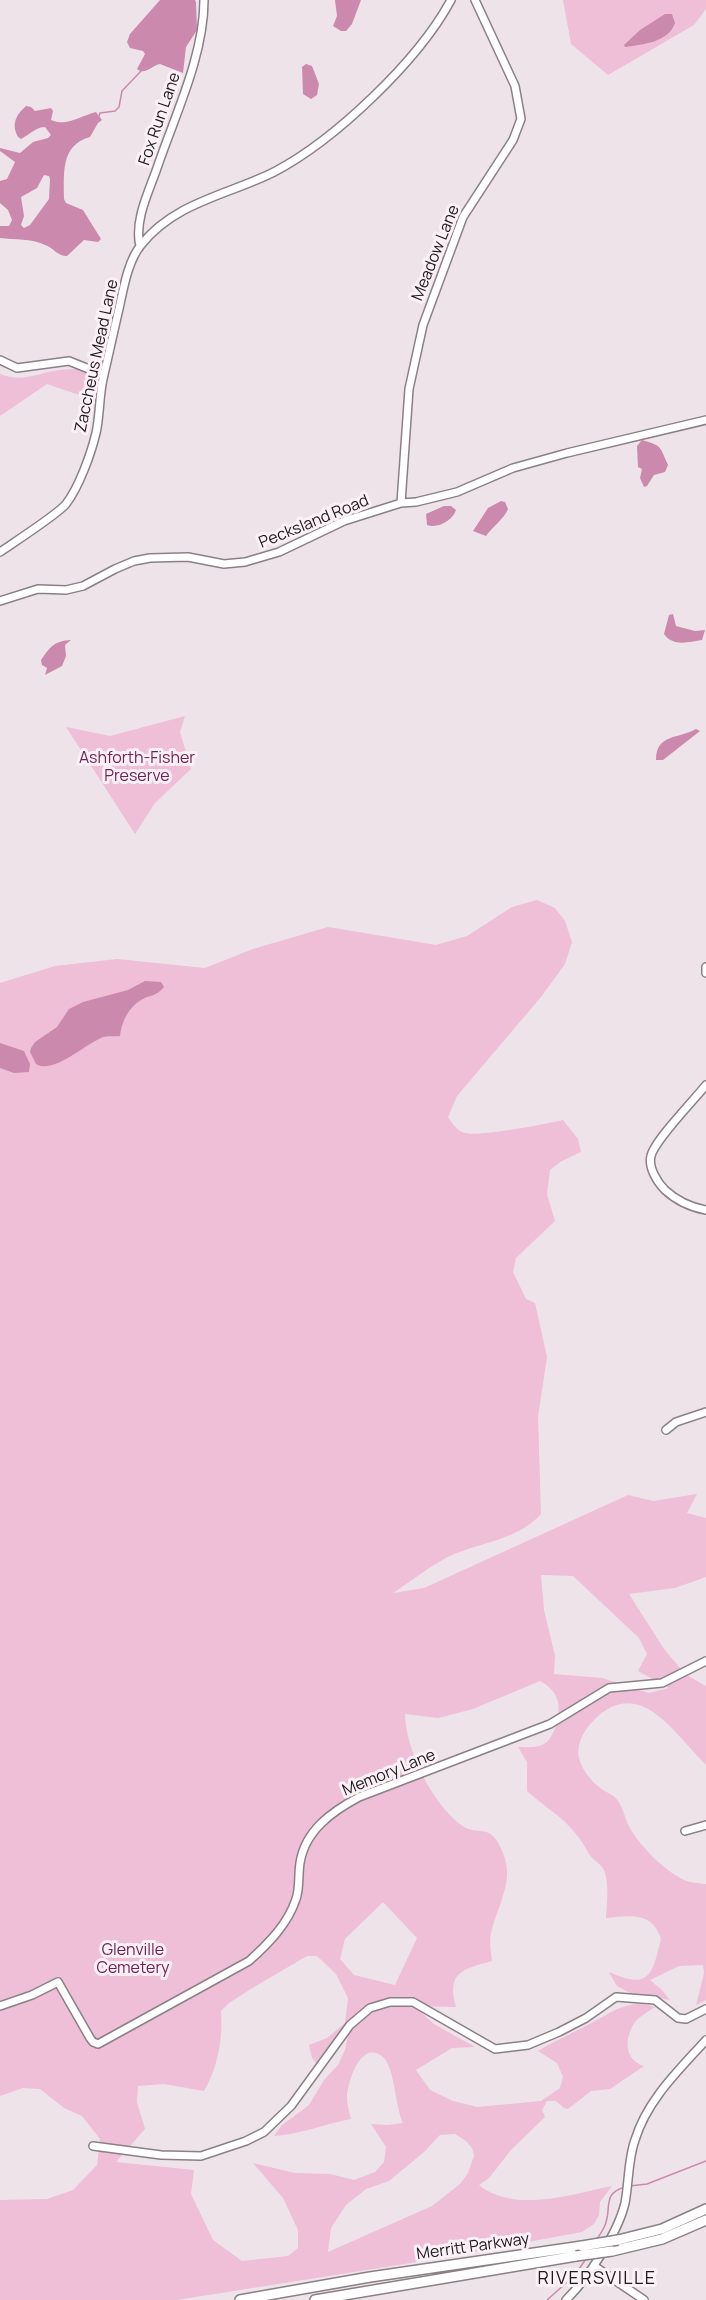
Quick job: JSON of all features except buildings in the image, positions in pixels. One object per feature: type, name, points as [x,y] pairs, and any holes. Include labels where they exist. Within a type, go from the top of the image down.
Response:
[{"type":"highway","name":"Merritt Parkway","points":[[240,2300],[618,2240],[662,2229],[706,2209]]},
{"type":"highway","name":"Merritt Parkway","points":[[315,2300],[612,2251],[662,2239],[706,2220]]},
{"type":"street","name":"Fox Run Lane","points":[[140,246],[137,235],[147,198],[199,47],[204,20],[204,0]]},
{"type":"street","name":"Zaccheus Mead Lane","points":[[0,552],[65,505],[83,470],[96,434],[104,375],[129,274],[140,246],[160,225],[180,211],[273,172],[294,160],[335,130],[416,52],[451,0]]},
{"type":"street","name":"Meadow Lane","points":[[401,503],[410,389],[417,348],[426,315],[463,217],[513,140],[521,119],[515,87],[475,0]]},
{"type":"street","points":[[0,360],[17,368],[69,361],[104,375]]},
{"type":"street","name":"Pecksland Road","points":[[0,601],[38,589],[66,590],[83,586],[134,561],[150,558],[188,557],[224,564],[245,562],[279,552],[344,521],[401,503],[416,502],[457,492],[513,468],[706,420]]},
{"type":"street","points":[[706,967],[706,973]]},
{"type":"street","points":[[706,1085],[658,1143],[651,1156],[651,1167],[661,1186],[677,1201],[706,1210]]},
{"type":"street","points":[[666,1430],[676,1422],[706,1412]]},
{"type":"street","name":"Memory Lane","points":[[0,2006],[32,1995],[58,1982],[90,2038],[98,2044],[249,1960],[267,1944],[287,1918],[296,1899],[300,1862],[308,1841],[313,1832],[336,1809],[359,1797],[550,1724],[609,1688],[662,1683],[706,1661]]},
{"type":"street","points":[[685,1831],[706,1825]]},
{"type":"street","points":[[93,2146],[161,2155],[201,2156],[246,2141],[264,2132],[291,2106],[350,2025],[370,2008],[390,2002],[413,2002],[495,2049],[528,2045],[559,2032],[586,2018],[616,1997],[655,2000],[678,2018],[686,2019],[706,2009]]},
{"type":"street","points":[[567,2300],[594,2266],[619,2221],[629,2178],[634,2141],[642,2121],[678,2071],[706,2040]]},
{"type":"street","points":[[594,2266],[644,2300]]},
{"type":"green space","points":[[563,0],[706,0],[706,9],[694,25],[608,75],[571,44]]},
{"type":"green space","points":[[79,369],[93,377],[88,398],[47,384],[0,416],[0,374],[16,378],[59,370]]},
{"type":"green space","name":"Ashforth-Fisher Preserve","points":[[185,716],[180,732],[191,769],[155,803],[135,834],[66,727],[110,736]]},
{"type":"green space","name":"Glenville Cemetery","points":[[537,900],[555,908],[565,921],[572,942],[565,964],[541,997],[457,1096],[448,1117],[460,1130],[472,1134],[513,1130],[563,1120],[578,1139],[581,1152],[560,1162],[550,1170],[547,1194],[555,1221],[516,1258],[513,1272],[526,1299],[535,1303],[547,1357],[538,1417],[541,1514],[520,1530],[444,1559],[393,1593],[424,1588],[628,1495],[653,1501],[697,1494],[687,1513],[706,1518],[706,1577],[675,1588],[629,1594],[664,1649],[685,1674],[706,1686],[706,1765],[656,1714],[641,1706],[626,1703],[610,1708],[593,1721],[582,1738],[578,1753],[585,1772],[599,1787],[617,1799],[631,1830],[648,1852],[669,1871],[684,1880],[706,1884],[706,2000],[696,2005],[704,1973],[703,1965],[679,1966],[650,1980],[670,2000],[630,1993],[617,1986],[609,1972],[633,1980],[647,1976],[655,1962],[661,1939],[652,1924],[639,1917],[606,1918],[607,1884],[602,1867],[590,1856],[569,1825],[527,1791],[527,1762],[518,1747],[540,1746],[551,1737],[556,1726],[559,1706],[551,1689],[540,1681],[473,1709],[438,1718],[405,1714],[406,1728],[415,1759],[430,1789],[450,1815],[461,1825],[467,1829],[489,1833],[493,1837],[503,1853],[507,1874],[504,1894],[491,1933],[492,1961],[465,1970],[455,1979],[453,1995],[456,2007],[414,2006],[434,2024],[475,2047],[452,2048],[416,2070],[430,2090],[453,2101],[477,2107],[541,2101],[560,2088],[563,2077],[557,2063],[538,2051],[622,2007],[638,2004],[655,2007],[635,2022],[629,2035],[629,2054],[637,2063],[644,2066],[610,2089],[591,2091],[568,2109],[556,2101],[547,2101],[542,2110],[545,2117],[511,2150],[489,2178],[479,2185],[493,2194],[509,2199],[526,2200],[561,2197],[612,2186],[600,2202],[599,2215],[594,2224],[582,2232],[436,2259],[177,2300],[0,2300],[0,2200],[47,2199],[73,2190],[97,2165],[100,2139],[82,2116],[64,2108],[40,2089],[23,2088],[0,2096],[0,983],[55,966],[117,959],[205,968],[253,949],[328,927],[436,945],[467,936],[512,907]],"holes":[[[541,1575],[573,1576],[639,1638],[647,1654],[638,1671],[669,1688],[649,1693],[602,1678],[554,1674],[555,1656],[544,1610]],[[383,1902],[417,1938],[395,1985],[354,1975],[340,1959],[345,1939]],[[307,1956],[317,1956],[336,1974],[348,1998],[345,2023],[327,2038],[309,2045],[312,2058],[317,2064],[330,2045],[348,2035],[345,2050],[338,2065],[324,2080],[309,2105],[282,2125],[274,2136],[351,2119],[347,2096],[350,2081],[357,2064],[368,2053],[375,2053],[387,2062],[403,2123],[371,2124],[386,2147],[384,2162],[375,2172],[354,2180],[330,2174],[295,2173],[253,2163],[283,2198],[298,2230],[298,2248],[288,2256],[242,2261],[213,2240],[191,2194],[194,2170],[116,2162],[145,2129],[137,2102],[138,2086],[164,2084],[204,2091],[213,2072],[218,2052],[221,2011],[254,1987]],[[455,2134],[472,2148],[474,2156],[468,2173],[460,2184],[432,2206],[328,2252],[331,2228],[346,2205],[366,2189],[389,2181],[424,2152],[440,2135]]]},
{"type":"shaded area","points":[[160,0],[195,0],[196,2],[197,30],[186,47],[183,73],[160,64],[146,71],[140,71],[137,69],[145,54],[143,51],[130,48],[127,42],[130,34]]},
{"type":"shaded area","points":[[335,0],[361,0],[352,24],[346,31],[333,26],[337,16]]},
{"type":"shaded area","points":[[665,14],[672,14],[675,23],[667,35],[647,43],[625,47],[624,45],[640,30]]},
{"type":"shaded area","points":[[306,64],[312,66],[319,84],[317,95],[311,99],[303,94],[302,67]]},
{"type":"shaded area","points":[[26,106],[35,111],[51,108],[53,111],[51,120],[57,122],[68,122],[96,112],[102,120],[90,137],[73,147],[64,171],[66,203],[83,210],[101,239],[98,242],[84,240],[67,256],[34,241],[0,238],[0,226],[9,226],[12,220],[8,210],[0,203],[0,181],[7,179],[15,162],[0,151],[0,148],[20,153],[33,142],[51,135],[45,127],[42,127],[21,139],[18,137],[15,124],[22,109]],"holes":[[[44,175],[49,176],[49,199],[30,225],[24,228],[21,225],[24,216],[21,197],[37,188]]]},
{"type":"shaded area","points":[[642,440],[659,447],[668,465],[665,472],[654,475],[644,487],[640,478],[642,469],[638,467],[637,446]]},
{"type":"shaded area","points":[[501,501],[505,502],[508,509],[486,536],[473,531],[488,508]]},
{"type":"shaded area","points":[[444,506],[451,506],[456,510],[452,517],[440,525],[427,525],[426,514]]},
{"type":"shaded area","points":[[673,614],[676,626],[695,631],[705,630],[702,640],[682,643],[668,638],[664,634],[669,615]]},
{"type":"shaded area","points":[[71,640],[65,645],[66,656],[62,666],[45,675],[47,668],[42,665],[41,660],[44,655],[56,643]]},
{"type":"shaded area","points":[[696,729],[700,731],[663,760],[656,760],[657,752],[664,741]]},
{"type":"shaded area","points":[[145,981],[161,982],[164,987],[157,994],[141,1000],[132,1008],[125,1018],[120,1036],[101,1038],[51,1065],[36,1064],[30,1052],[31,1048],[35,1042],[57,1027],[69,1009],[83,1002],[128,990]]},
{"type":"shaded area","points":[[0,1043],[24,1051],[30,1064],[29,1072],[14,1073],[0,1068]]},
{"type":"waterway","points":[[99,116],[100,113],[115,111],[119,107],[122,91],[141,71]]},
{"type":"waterway","points":[[630,2186],[647,2184],[706,2161]]},
{"type":"waterway","points":[[597,2239],[604,2229],[609,2201],[613,2193],[625,2187]]},
{"type":"waterway","points":[[547,2300],[574,2276],[586,2259]]},
{"type":"district","name":"RIVERSVILLE","points":[[597,2279]]}]
